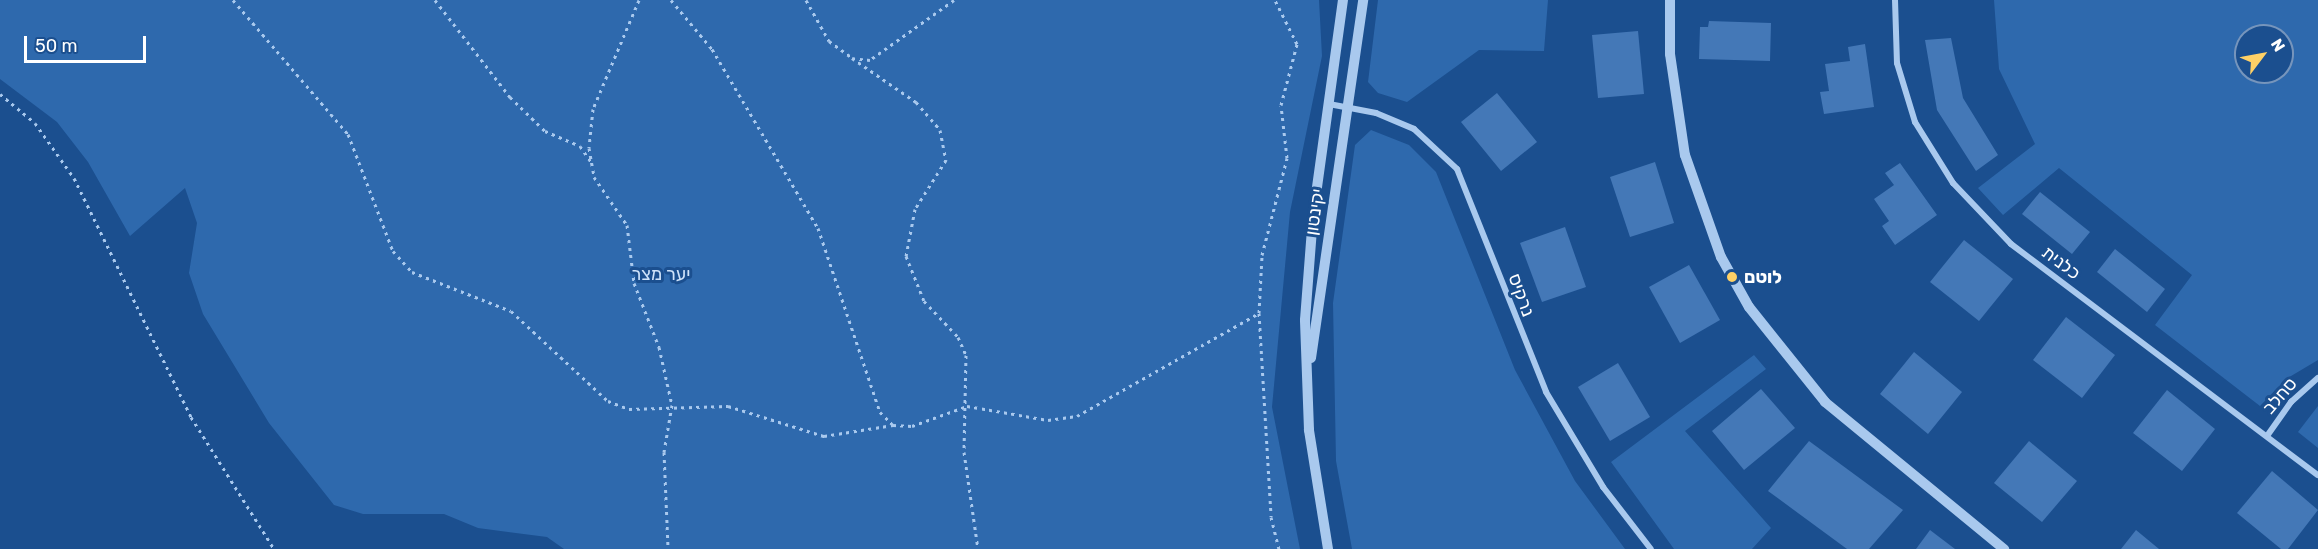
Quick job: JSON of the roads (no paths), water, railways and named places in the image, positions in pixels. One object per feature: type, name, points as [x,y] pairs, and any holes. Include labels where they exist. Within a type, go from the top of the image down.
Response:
[{"type":"street","name":"יקינטון","points":[[1328,549],[1310,430],[1307,278],[1343,0]]},
{"type":"street","name":"יקינטון","points":[[1310,430],[1314,330],[1363,0]]},
{"type":"street","points":[[1670,0],[1673,84],[1685,155],[1721,256],[1749,306],[1825,402],[2004,549]]},
{"type":"street","name":"כלנית","points":[[1895,0],[1897,63],[1915,122],[1953,183],[2011,244],[2318,475]]},
{"type":"street","name":"נרקיס","points":[[1329,104],[1348,107],[1414,129],[1457,169],[1546,392],[1603,487],[1651,549]]},
{"type":"street","name":"סחלב","points":[[2267,436],[2291,402],[2318,378]]},
{"type":"place","name":"לוטם","points":[[1732,277]]},
{"type":"park label","name":"יער מצר","points":[[661,274]]}]
